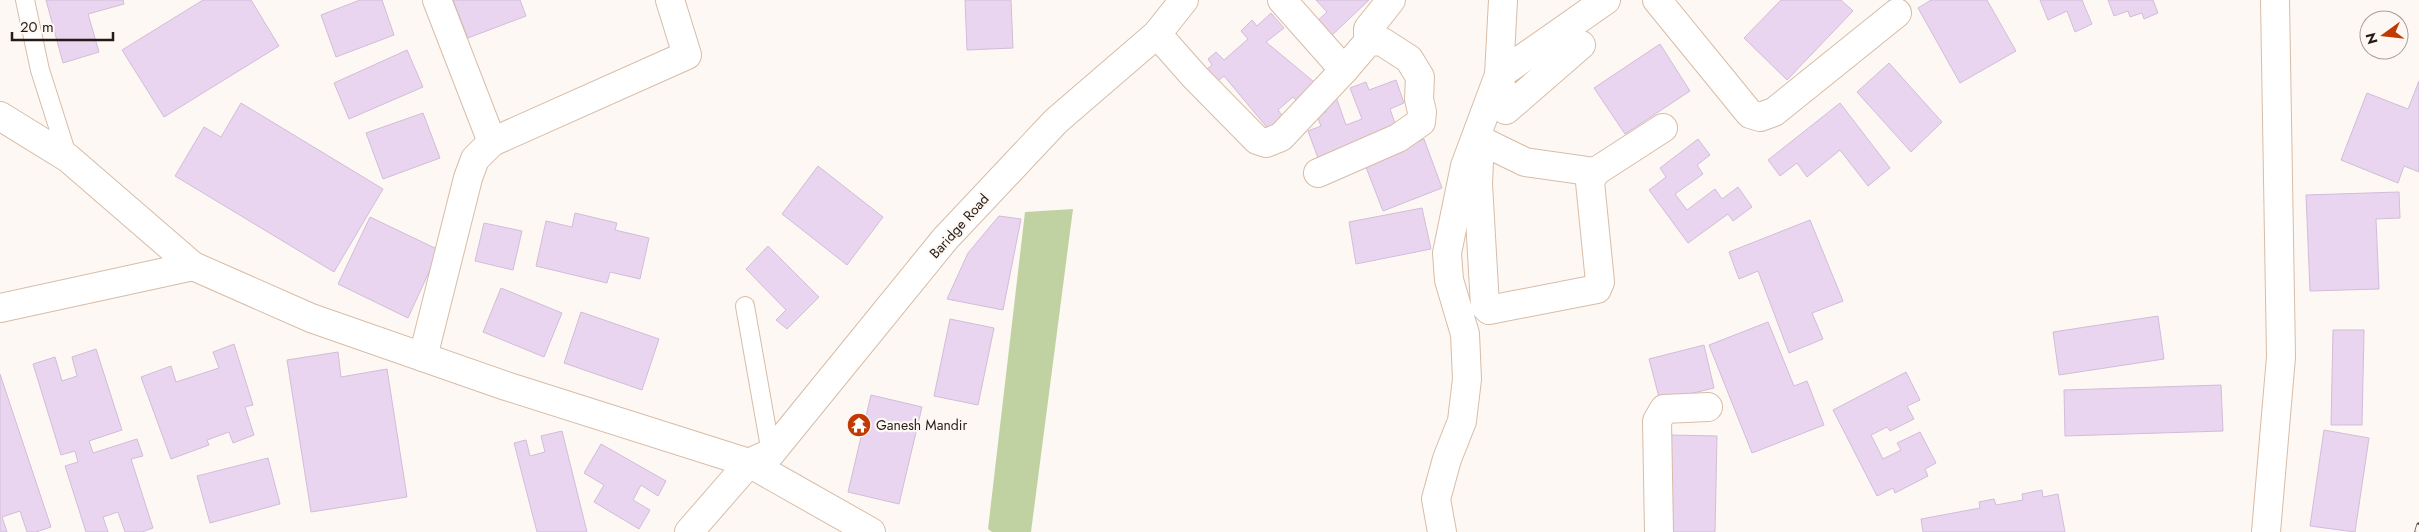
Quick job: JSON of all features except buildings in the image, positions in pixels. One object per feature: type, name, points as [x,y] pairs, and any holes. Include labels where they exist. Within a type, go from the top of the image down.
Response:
[{"type":"street","points":[[437,0],[492,142]]},
{"type":"street","points":[[423,357],[468,178],[475,159],[492,142],[687,55],[670,0]]},
{"type":"street","name":"Baridge Road","points":[[689,532],[760,458],[946,239],[1056,121],[1158,34],[1183,0]]},
{"type":"street","points":[[1282,0],[1344,70]]},
{"type":"street","points":[[1158,34],[1195,77],[1257,140],[1266,143],[1281,137],[1344,70],[1368,42],[1368,28],[1391,0]]},
{"type":"street","points":[[1503,0],[1499,75],[1506,110]]},
{"type":"street","points":[[1442,532],[1436,498],[1447,459],[1462,421],[1467,379],[1465,334],[1450,280],[1448,253],[1465,166],[1499,75],[1606,0]]},
{"type":"street","points":[[1657,0],[1750,114],[1760,117],[1774,112],[1897,13]]},
{"type":"street","points":[[2266,532],[2281,357],[2276,0]]},
{"type":"street","points":[[1318,173],[1398,138],[1421,122],[1420,77],[1409,59],[1381,41],[1368,42]]},
{"type":"street","points":[[1580,45],[1506,110],[1493,126],[1479,162],[1478,184],[1485,306],[1489,310],[1596,289],[1600,282],[1590,182],[1595,172],[1663,128]]},
{"type":"street","points":[[0,116],[68,158],[193,266],[311,318],[423,357],[760,458],[870,532]]},
{"type":"street","points":[[1486,143],[1525,162],[1595,172]]},
{"type":"street","points":[[0,308],[193,266]]},
{"type":"street","points":[[1456,303],[1485,299]]},
{"type":"street","points":[[1658,532],[1658,421],[1664,409],[1708,408]]},
{"type":"lane","points":[[25,0],[40,70],[68,158]]},
{"type":"lane","points":[[745,306],[760,458]]},
{"type":"green space","points":[[1073,209],[1031,532],[992,532],[988,529],[1025,212]]},
{"type":"railway","points":[[2417,532],[2419,525]]},
{"type":"place","name":"Ganesh Mandir","points":[[859,425]]}]
